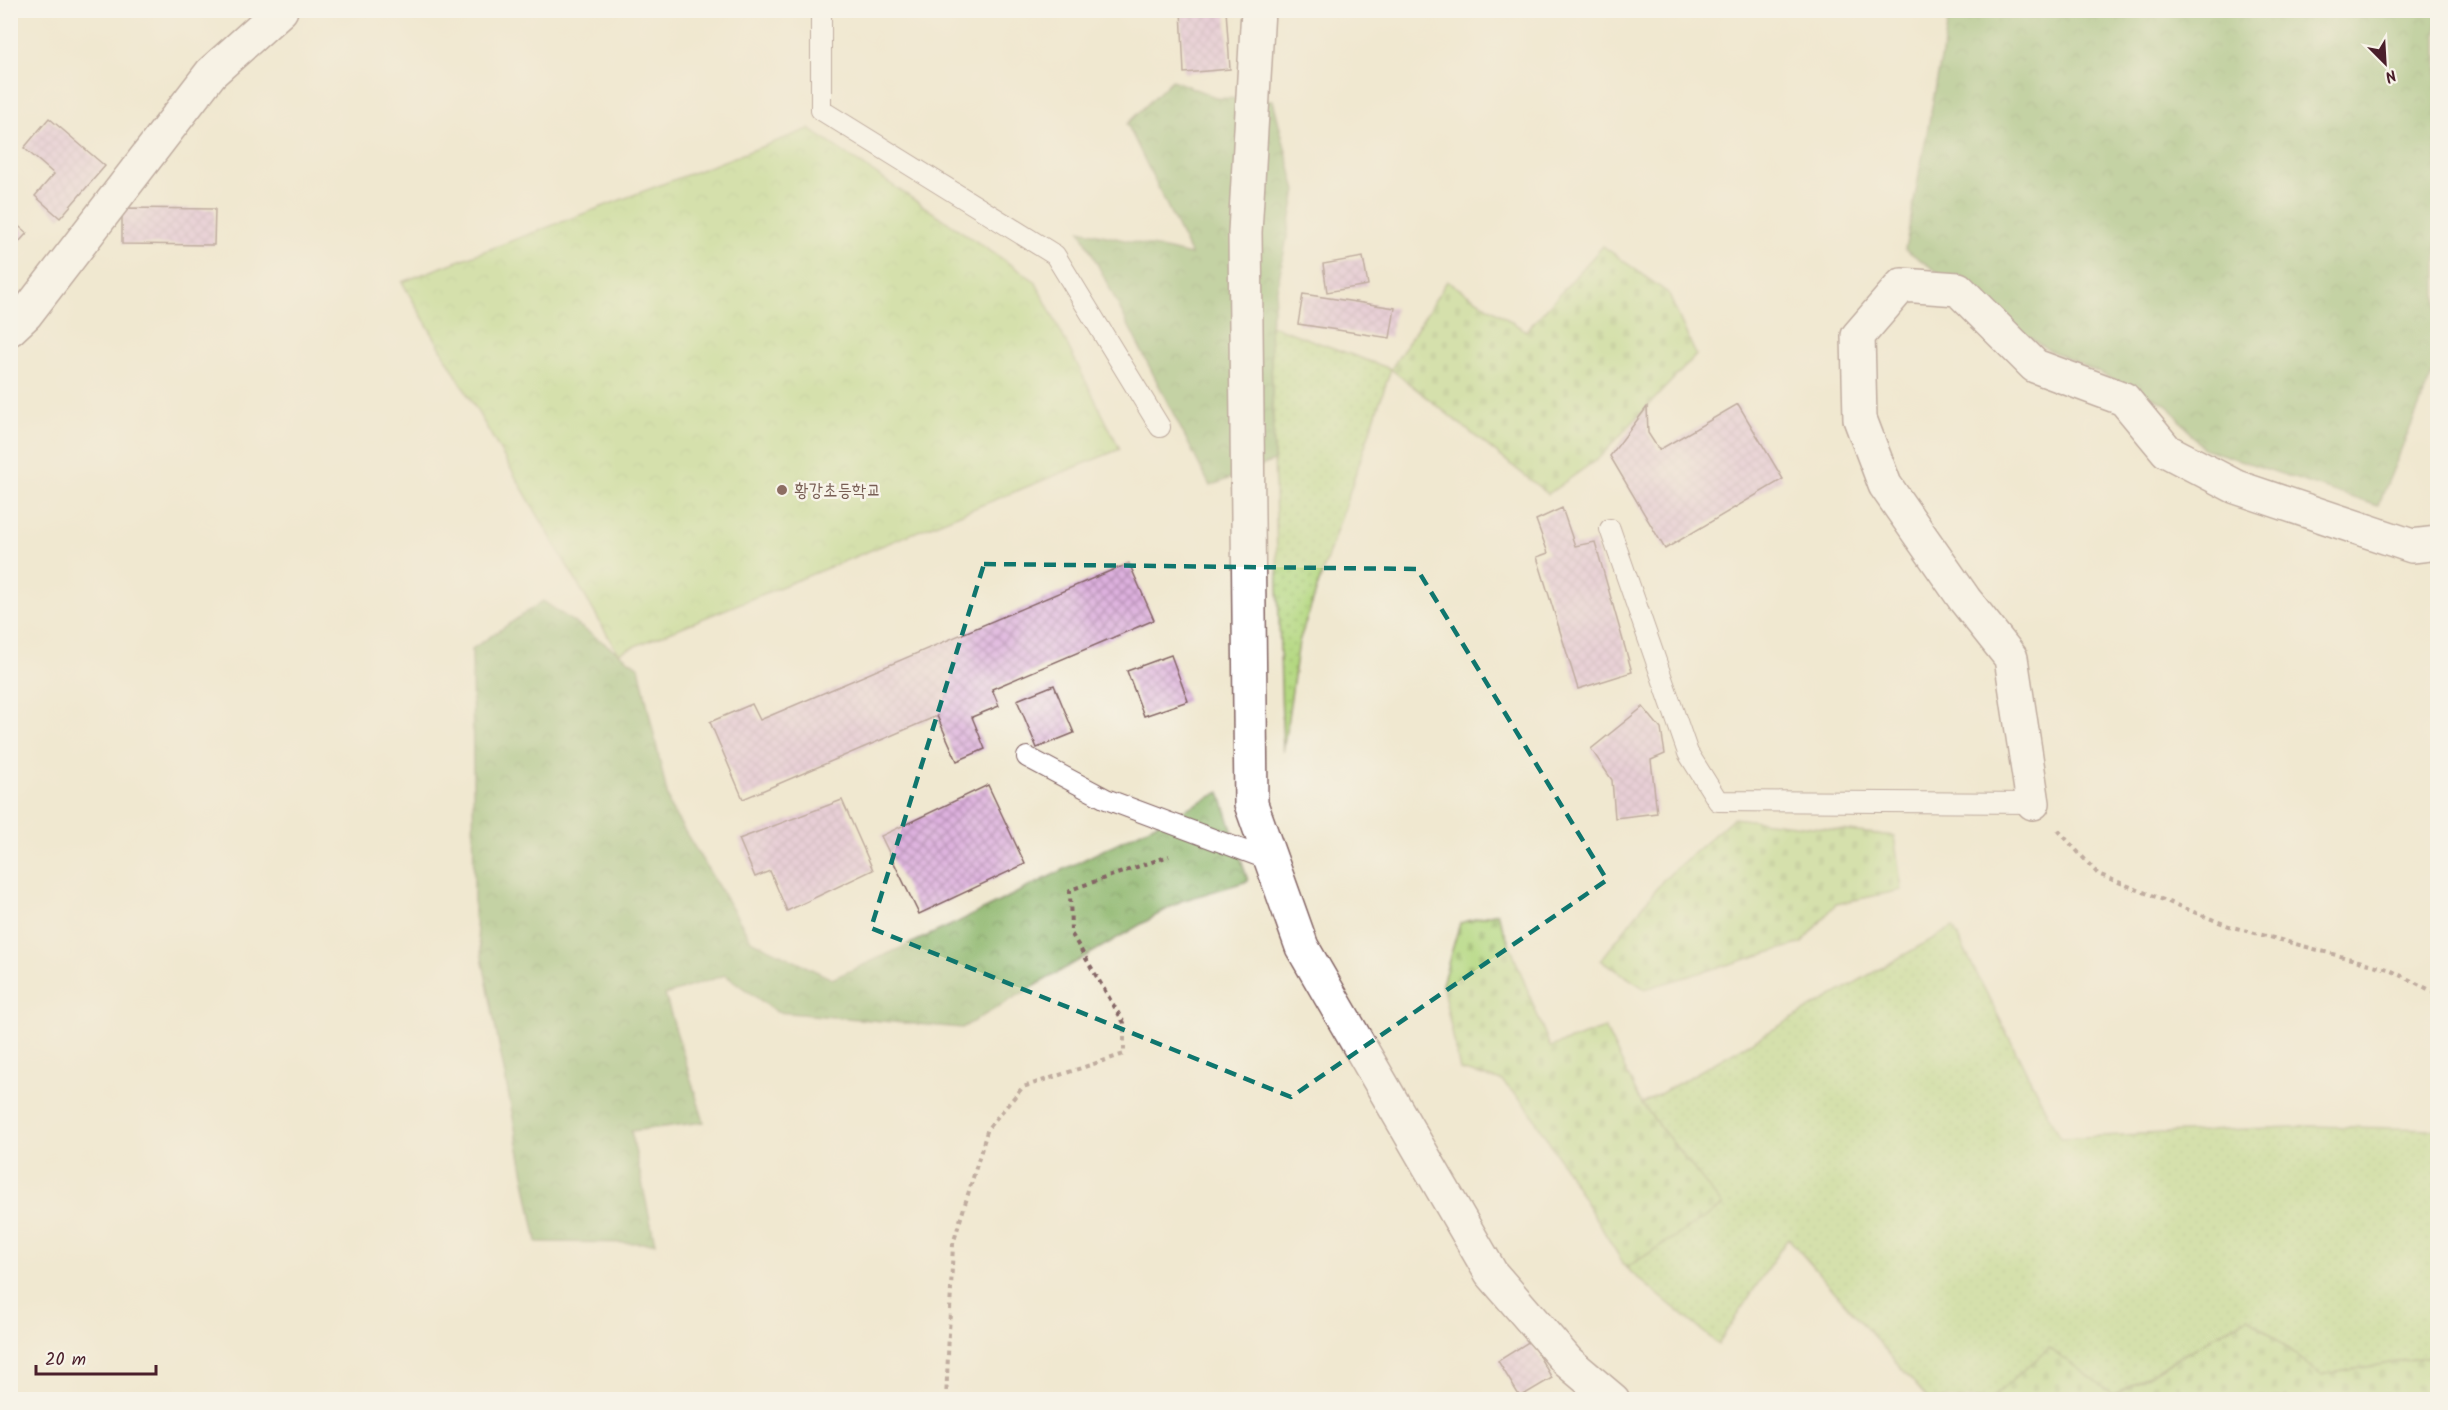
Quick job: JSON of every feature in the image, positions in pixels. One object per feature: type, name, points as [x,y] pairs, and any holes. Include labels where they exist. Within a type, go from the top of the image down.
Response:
[{"type":"street","points":[[10,330],[26,314],[211,73],[281,10]]},
{"type":"street","points":[[1258,10],[1245,232],[1251,804],[1302,947],[1491,1273],[1569,1362],[1613,1400]]},
{"type":"street","points":[[2033,803],[2011,658],[1965,600],[1885,485],[1860,419],[1858,336],[1902,285],[1958,289],[2035,366],[2124,399],[2167,451],[2236,487],[2412,546],[2438,543]]},
{"type":"lane","points":[[821,10],[821,110],[1055,255],[1160,428]]},
{"type":"lane","points":[[1610,529],[1688,753],[1718,801],[2033,803]]},
{"type":"lane","points":[[1027,757],[1106,799],[1272,861]]},
{"type":"path","points":[[2033,803],[2098,874],[2229,926],[2388,969],[2438,994]]},
{"type":"path","points":[[946,1400],[953,1244],[988,1128],[1023,1087],[1124,1054],[1124,1023],[1071,933],[1070,890],[1216,840]]},
{"type":"highlighted area","points":[[984,564],[1417,569],[1607,880],[1291,1097],[871,928]]},
{"type":"green space","points":[[1950,11],[2437,11],[2437,363],[2378,506],[2203,448],[2167,404],[2045,348],[1905,249]]},
{"type":"green space","points":[[1172,80],[1218,98],[1273,100],[1296,191],[1270,325],[1274,461],[1210,486],[1080,230],[1191,255],[1127,124]]},
{"type":"green space","points":[[809,129],[1035,281],[1120,449],[618,653],[402,282]]},
{"type":"green space","points":[[1603,246],[1668,293],[1696,355],[1599,458],[1548,494],[1391,369],[1447,281],[1526,331]]},
{"type":"green space","points":[[1270,325],[1391,369],[1299,642],[1283,752]]},
{"type":"green space","points":[[543,601],[639,667],[670,807],[751,940],[832,979],[956,923],[1220,792],[1248,881],[1181,901],[962,1028],[777,1012],[725,975],[665,995],[704,1122],[631,1131],[655,1243],[537,1242],[474,916],[472,649]]},
{"type":"green space","points":[[1733,818],[1894,836],[1902,890],[1836,904],[1802,943],[1645,989],[1601,960],[1663,880]]},
{"type":"green space","points":[[1497,913],[1550,1047],[1605,1028],[1642,1104],[1723,1206],[1626,1268],[1528,1108],[1502,1081],[1460,1070],[1442,984],[1460,923]]},
{"type":"green space","points":[[1953,927],[2060,1138],[2311,1126],[2437,1129],[2437,1355],[2321,1375],[2248,1317],[2114,1395],[2049,1349],[1991,1399],[1928,1399],[1788,1238],[1718,1344],[1626,1268],[1722,1206],[1642,1104]]},
{"type":"green space","points":[[2248,1317],[2321,1375],[2437,1355],[2437,1399],[1991,1399],[2049,1348],[2115,1395]]},
{"type":"building","points":[[1181,10],[1226,10],[1230,69],[1184,73]]},
{"type":"building","points":[[49,118],[105,166],[60,218],[35,196],[54,174],[24,148]]},
{"type":"building","points":[[122,208],[215,209],[214,245],[122,244]]},
{"type":"building","points":[[10,219],[27,233],[10,252]]},
{"type":"building","points":[[1363,257],[1368,285],[1327,292],[1323,264]]},
{"type":"building","points":[[1303,294],[1395,308],[1390,338],[1298,324]]},
{"type":"building","points":[[1738,404],[1783,479],[1665,549],[1610,456],[1647,407],[1648,433],[1659,450]]},
{"type":"building","points":[[1562,508],[1575,546],[1595,542],[1632,672],[1578,689],[1537,557],[1548,553],[1536,520]]},
{"type":"building","points":[[1129,563],[1154,620],[992,689],[999,706],[972,717],[985,749],[957,761],[937,716],[743,799],[710,722],[752,704],[760,720]]},
{"type":"building","points":[[1171,655],[1188,701],[1144,716],[1127,671]]},
{"type":"building","points":[[1054,685],[1074,733],[1037,748],[1017,700]]},
{"type":"building","points":[[1643,707],[1661,729],[1665,754],[1651,760],[1657,813],[1615,818],[1612,780],[1591,749]]},
{"type":"building","points":[[988,785],[1025,864],[919,914],[881,836]]},
{"type":"building","points":[[842,800],[873,870],[787,911],[770,871],[755,877],[739,839]]},
{"type":"building","points":[[1530,1341],[1552,1378],[1520,1397],[1498,1361]]},
{"type":"place","name":"황강초등학교","points":[[782,490]]}]
